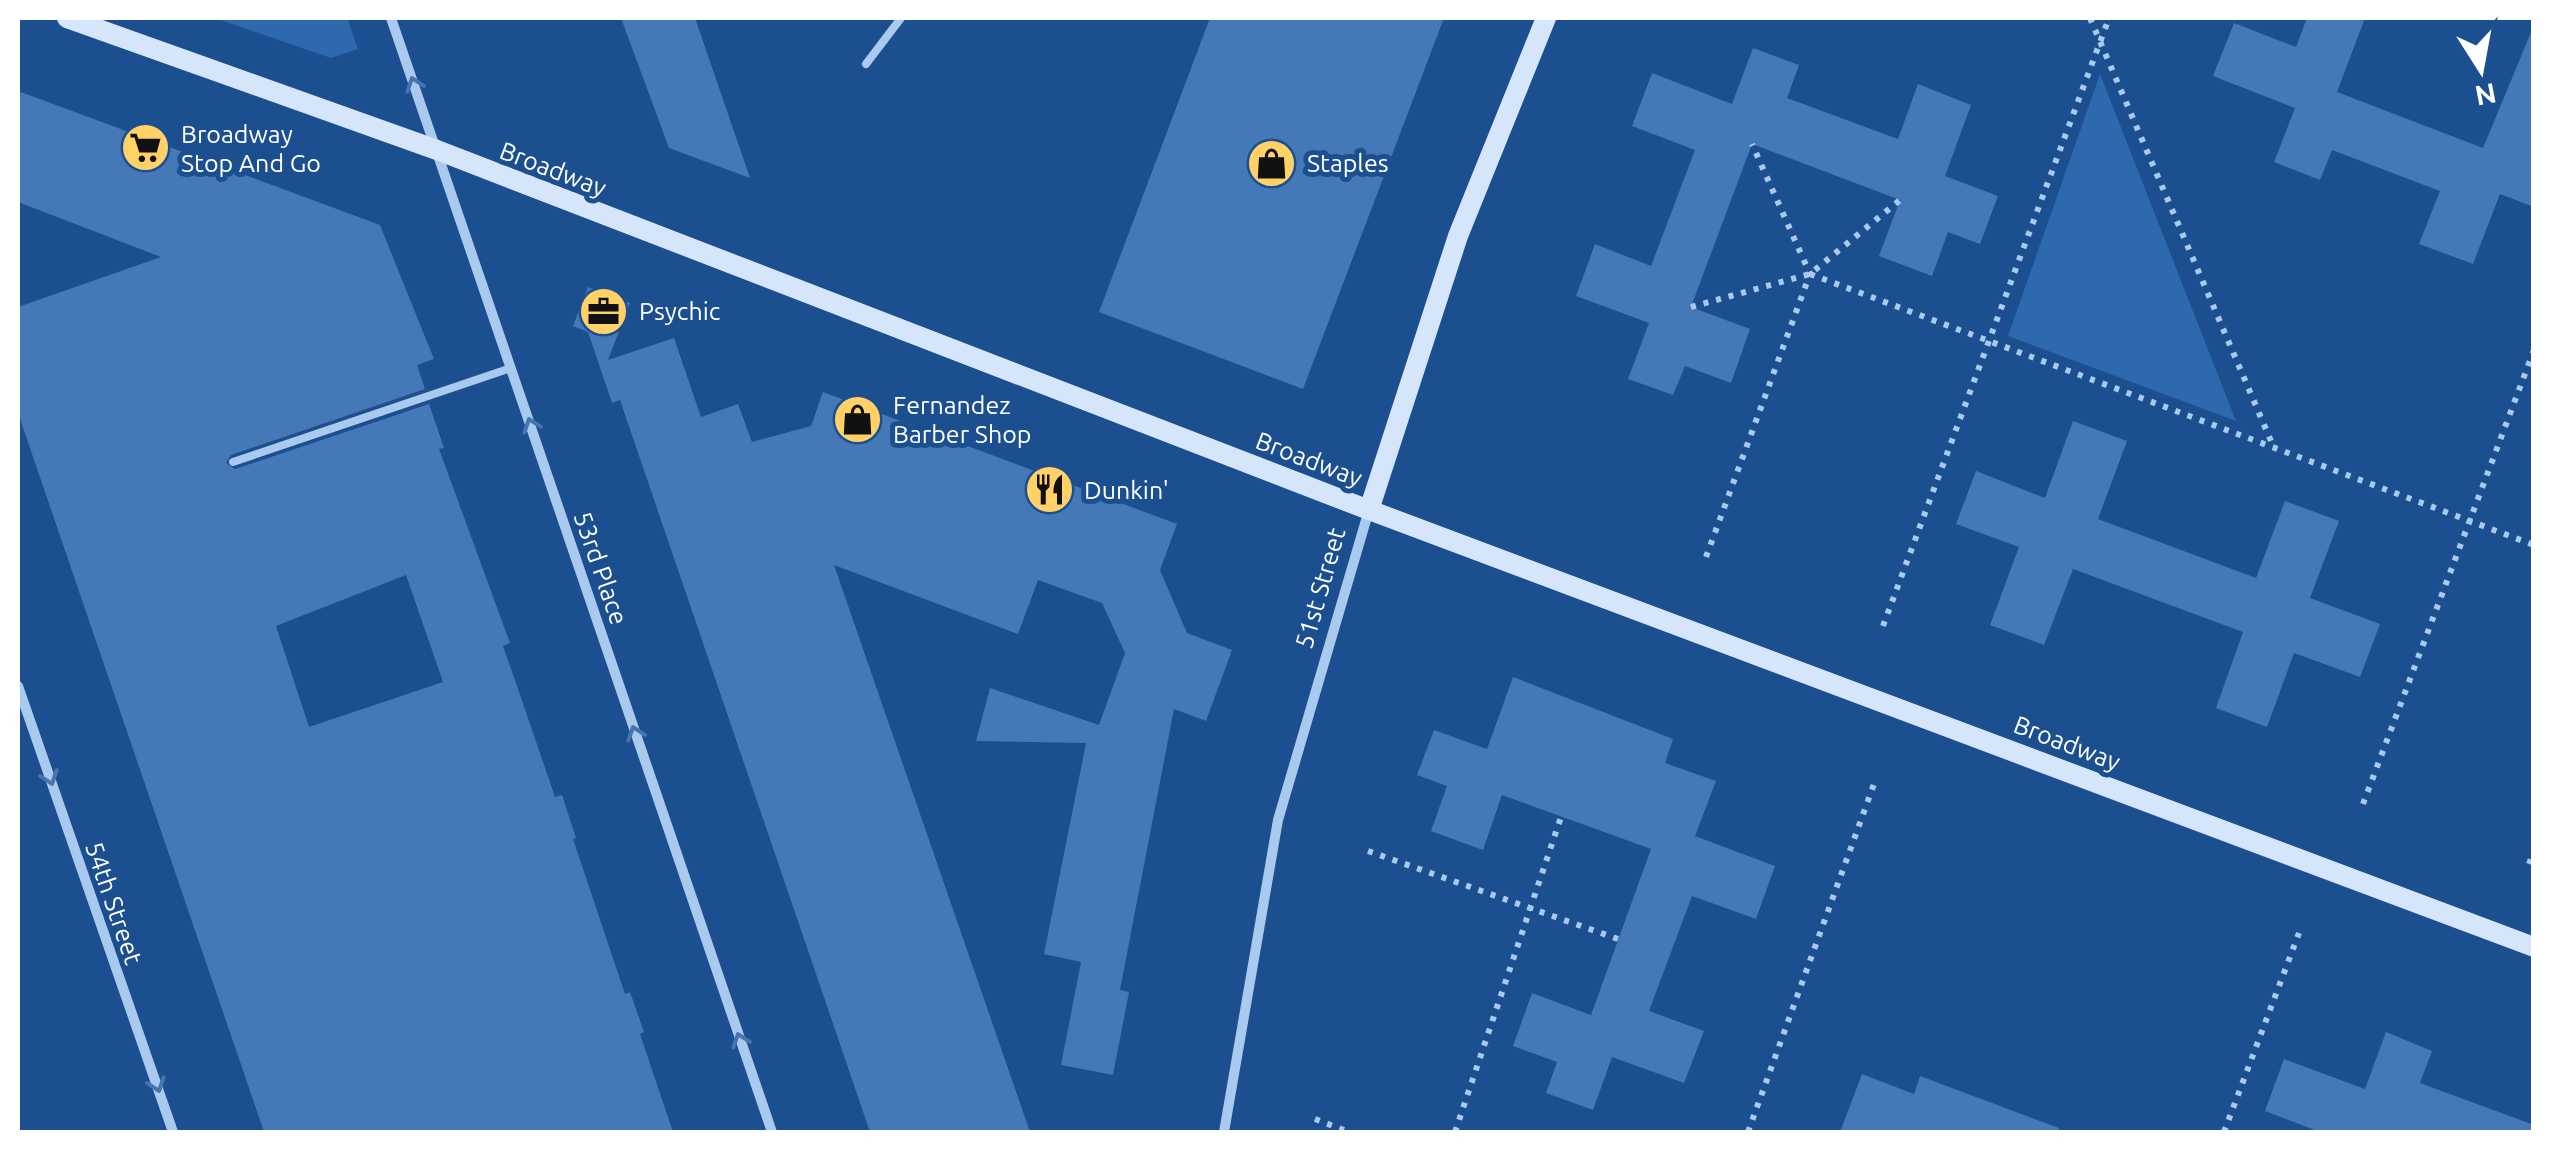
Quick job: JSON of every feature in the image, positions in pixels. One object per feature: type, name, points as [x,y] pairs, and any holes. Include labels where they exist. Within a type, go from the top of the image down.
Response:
[{"type":"main road","name":"Broadway","points":[[67,18],[437,150],[1369,510],[2534,947]]},
{"type":"main road","name":"51st Street","points":[[1369,510],[1458,236],[1546,18]]},
{"type":"street","name":"53rd Place","points":[[391,18],[772,1132]]},
{"type":"street","name":"51st Street","points":[[1224,1132],[1278,820],[1369,510]]},
{"type":"street","name":"54th Street","points":[[18,686],[174,1132]]},
{"type":"lane","points":[[866,64],[902,18]]},
{"type":"lane","points":[[233,462],[511,368]]},
{"type":"path","points":[[2090,18],[2275,450]]},
{"type":"path","points":[[1883,626],[2108,18]]},
{"type":"path","points":[[1706,557],[1810,274],[1752,144]]},
{"type":"path","points":[[1691,307],[1810,274],[1900,200]]},
{"type":"path","points":[[1810,274],[2534,545]]},
{"type":"path","points":[[2363,804],[2534,350]]},
{"type":"path","points":[[1748,1132],[1874,784]]},
{"type":"path","points":[[1455,1132],[1560,817]]},
{"type":"path","points":[[1368,851],[1618,940]]},
{"type":"path","points":[[2528,864],[2534,851]]},
{"type":"path","points":[[2224,1132],[2299,934]]},
{"type":"path","points":[[1316,1120],[1350,1132]]},
{"type":"shaded area","points":[[215,18],[347,18],[358,49],[331,58]]},
{"type":"shaded area","points":[[2100,74],[2236,421],[2008,336]]},
{"type":"building","points":[[621,18],[695,18],[750,178],[669,148]]},
{"type":"building","name":"Staples","points":[[1210,18],[1444,18],[1303,389],[1099,312]]},
{"type":"building","points":[[2307,18],[2365,18],[2337,92],[2483,148],[2534,25],[2534,207],[2500,194],[2473,264],[2419,244],[2440,191],[2332,150],[2320,180],[2274,162],[2295,108],[2213,76],[2234,23],[2296,47]]},
{"type":"building","points":[[1753,48],[1799,65],[1787,98],[1898,139],[1918,84],[1971,105],[1945,176],[1998,196],[1980,244],[1948,232],[1932,276],[1879,256],[1900,200],[1752,144],[1691,307],[1750,329],[1731,383],[1685,366],[1673,395],[1628,379],[1649,323],[1576,296],[1595,244],[1651,266],[1695,150],[1632,126],[1652,73],[1732,104]]},
{"type":"building","points":[[18,91],[380,225],[434,359],[417,365],[425,389],[231,455],[226,463],[235,469],[429,404],[444,448],[439,449],[510,643],[503,646],[555,797],[562,795],[625,994],[630,992],[644,1032],[640,1034],[673,1132],[264,1132],[18,413],[18,307],[161,257],[18,202]],"holes":[[[406,575],[443,682],[309,727],[276,626]]]},
{"type":"building","points":[[588,287],[630,303],[608,360],[674,338],[701,417],[738,404],[752,442],[811,426],[823,392],[1177,524],[1160,570],[1187,633],[1232,650],[1206,721],[1174,709],[1120,990],[1129,992],[1113,1075],[1061,1065],[1081,962],[1044,954],[1086,743],[976,741],[990,688],[1099,725],[1125,653],[1102,603],[1038,580],[1018,634],[834,565],[1030,1132],[870,1132],[620,400],[612,403],[588,332],[573,326]]},
{"type":"building","points":[[2073,421],[2127,441],[2098,519],[2256,578],[2285,501],[2339,521],[2310,598],[2380,624],[2360,677],[2294,653],[2267,727],[2216,708],[2243,632],[2073,569],[2044,645],[1990,625],[2019,547],[1956,524],[1976,471],[2045,498]]},
{"type":"building","points":[[1513,677],[1673,739],[1665,763],[1716,781],[1695,836],[1775,866],[1756,919],[1692,896],[1649,1011],[1704,1031],[1684,1083],[1612,1057],[1593,1110],[1546,1093],[1557,1062],[1513,1046],[1532,993],[1591,1015],[1651,849],[1502,795],[1483,850],[1431,831],[1447,786],[1417,775],[1434,730],[1487,749]]},
{"type":"building","points":[[2386,1032],[2432,1051],[2420,1083],[2534,1125],[2534,1132],[2320,1132],[2265,1111],[2284,1059],[2365,1089]]},
{"type":"building","points":[[1862,1074],[1914,1094],[1920,1076],[2059,1128],[2059,1132],[1840,1132]]},
{"type":"place","name":"Broadway Stop And Go","points":[[146,148]]},
{"type":"place","name":"Staples","points":[[1272,163]]},
{"type":"place","name":"Psychic","points":[[604,311]]},
{"type":"place","name":"Fernandez Barber Shop","points":[[858,419]]},
{"type":"place","name":"Dunkin'","points":[[1049,490]]}]
